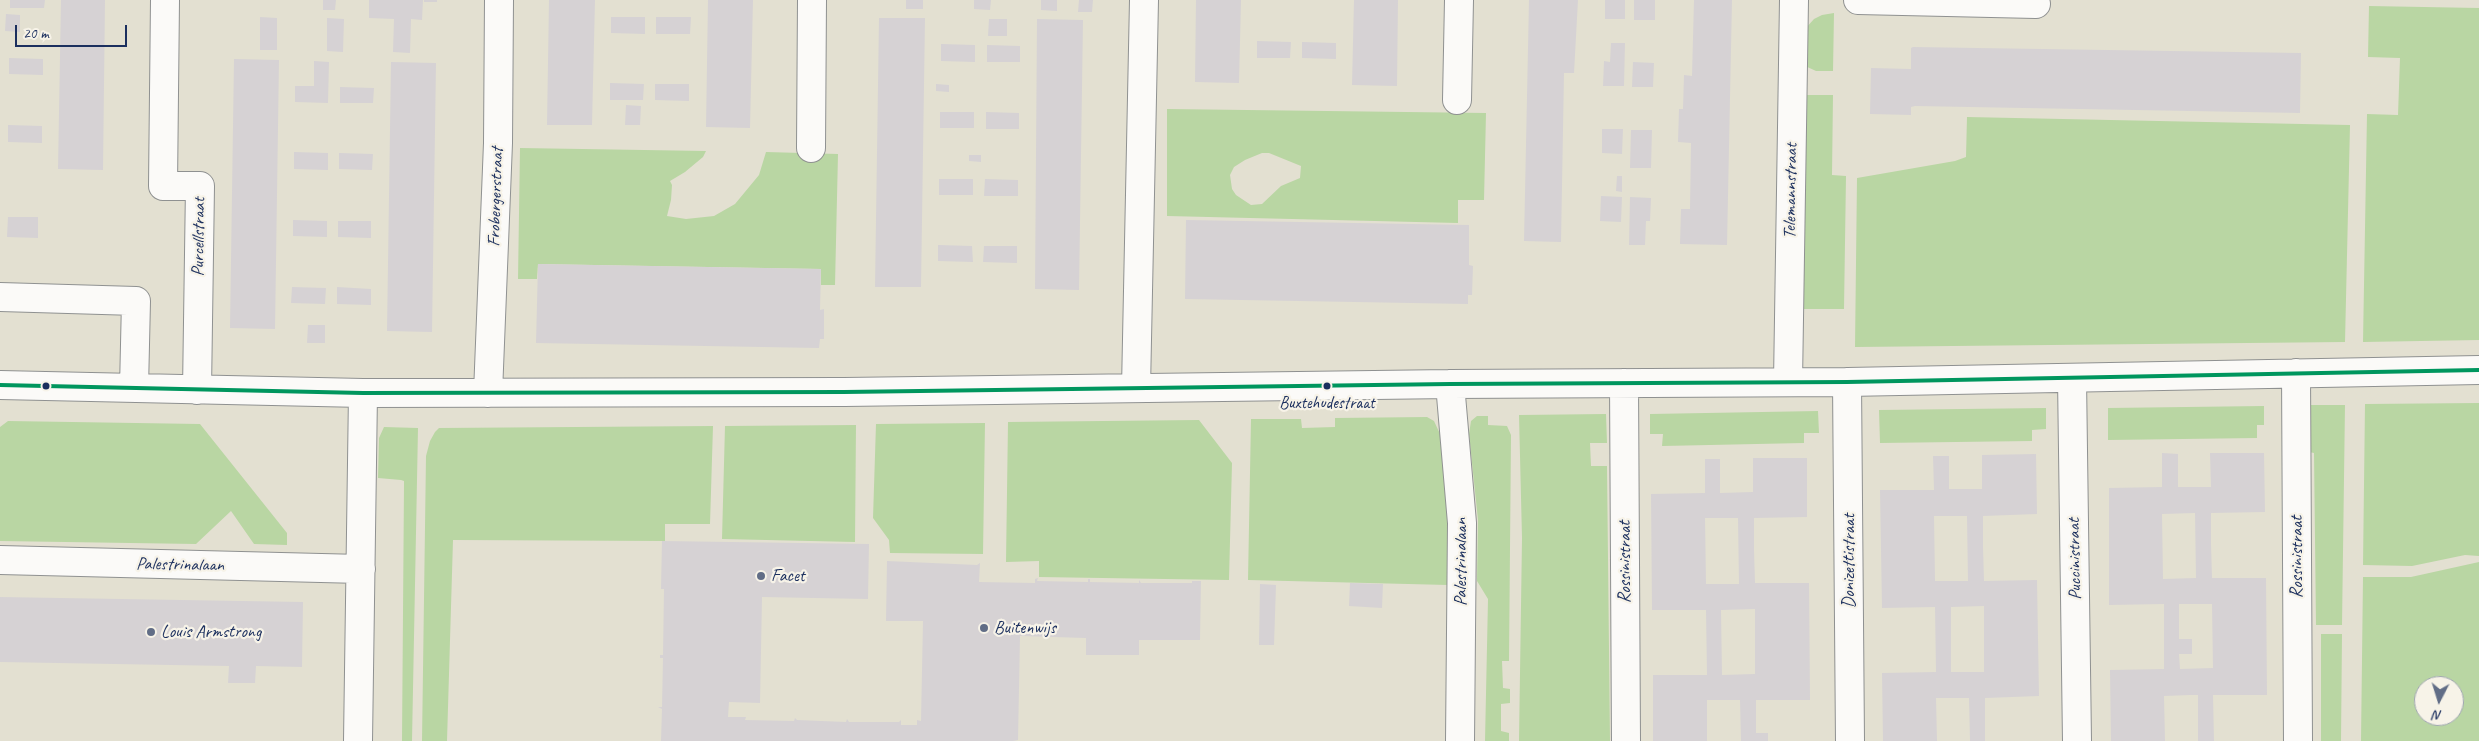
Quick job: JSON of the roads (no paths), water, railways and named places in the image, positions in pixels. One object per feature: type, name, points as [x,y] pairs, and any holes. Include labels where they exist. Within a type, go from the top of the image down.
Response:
[{"type":"street","name":"Purcellstraat","points":[[165,0],[163,186],[200,186],[197,390]]},
{"type":"street","name":"Frobergerstraat","points":[[488,393],[498,143],[499,0]]},
{"type":"street","points":[[811,148],[812,0]]},
{"type":"street","points":[[1136,388],[1144,0]]},
{"type":"street","points":[[1457,100],[1459,0]]},
{"type":"street","name":"Telemannstraat","points":[[1788,382],[1794,0]]},
{"type":"street","points":[[1858,0],[2036,4]]},
{"type":"street","points":[[0,297],[136,301],[134,388]]},
{"type":"street","points":[[0,385],[362,393],[844,392],[1450,384],[1847,382],[2479,370]]},
{"type":"street","name":"Rossinistraat","points":[[2296,373],[2298,741]]},
{"type":"street","name":"Puccinistraat","points":[[2072,378],[2077,741]]},
{"type":"street","name":"Donizettistraat","points":[[1847,382],[1850,741]]},
{"type":"street","name":"Rossinistraat","points":[[1624,383],[1626,741]]},
{"type":"street","name":"Palestrinalaan","points":[[1450,384],[1462,523],[1460,741]]},
{"type":"street","points":[[358,741],[362,393]]},
{"type":"street","name":"Palestrinalaan","points":[[0,560],[361,569]]},
{"type":"place","name":"Buxtehudestraat","points":[[1327,386]]},
{"type":"place","name":"Facet","points":[[761,576]]},
{"type":"place","name":"Buitenwijs","points":[[984,628]]},
{"type":"place","name":"Louis Armstrong","points":[[151,632]]}]
